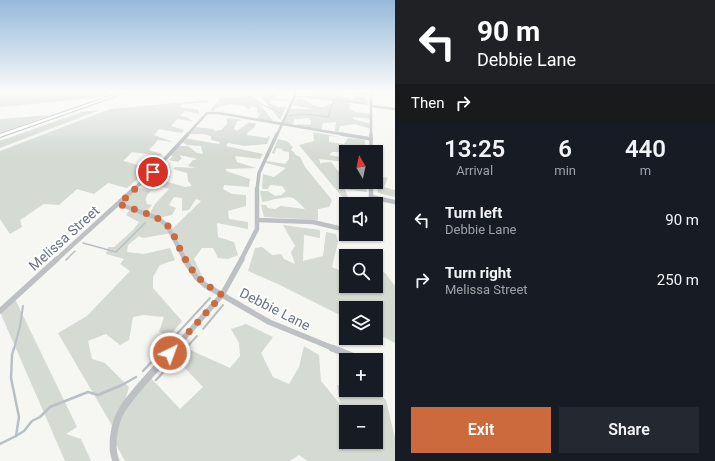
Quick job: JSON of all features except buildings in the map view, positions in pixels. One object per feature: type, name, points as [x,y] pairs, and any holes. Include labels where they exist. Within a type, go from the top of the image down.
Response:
[{"type":"highway","points":[[0,136],[67,113]]},
{"type":"street","name":"Melissa Street","points":[[0,311],[153,172],[204,115],[209,113],[281,125]]},
{"type":"street","points":[[116,461],[113,454],[114,429],[122,410],[143,383],[222,295],[253,239],[257,229],[258,220],[257,181],[259,173],[287,113]]},
{"type":"street","points":[[371,113],[371,145]]},
{"type":"street","points":[[281,125],[371,139]]},
{"type":"street","points":[[371,189],[371,197]]},
{"type":"street","points":[[383,200],[395,202]]},
{"type":"street","name":"Debbie Lane","points":[[119,204],[157,218],[167,225],[186,262],[197,278],[206,285],[269,322],[345,353]]},
{"type":"street","points":[[258,220],[313,222],[339,228]]},
{"type":"shaded area","points":[[81,113],[93,113],[0,148],[0,141]]},
{"type":"shaded area","points":[[101,113],[183,113],[180,116],[187,117],[192,121],[177,119],[171,126],[184,130],[182,133],[159,129],[154,135],[173,142],[158,140],[149,150],[162,154],[161,156],[132,152],[123,161],[150,168],[127,188],[108,183],[94,194],[77,189],[59,205],[44,204],[20,220],[22,227],[10,234],[0,219],[0,151]]},
{"type":"shaded area","points":[[259,113],[266,113],[274,122],[257,119],[260,114]]},
{"type":"shaded area","points":[[274,113],[283,113],[280,120]]},
{"type":"shaded area","points":[[287,113],[360,113],[371,114],[371,119],[353,117],[353,119],[371,124],[371,129],[355,124],[340,126],[338,134],[335,133],[336,122],[323,123],[321,131],[295,127],[298,124],[311,125],[311,121],[308,118],[295,119],[291,126],[281,125]]},
{"type":"shaded area","points":[[50,115],[0,133],[0,119]]},
{"type":"shaded area","points":[[227,118],[244,120],[237,121],[234,129],[237,131],[248,123],[256,123],[254,128],[248,132],[247,135],[267,138],[270,136],[267,144],[245,146],[228,143],[226,146],[263,154],[260,159],[235,156],[237,162],[256,168],[226,169],[226,171],[250,179],[249,187],[224,185],[223,189],[232,194],[246,195],[246,206],[228,211],[229,219],[248,222],[248,229],[217,223],[218,237],[234,242],[238,255],[228,259],[218,258],[213,248],[202,248],[194,259],[202,276],[197,278],[172,233],[143,238],[139,236],[128,245],[127,252],[144,254],[170,248],[175,260],[160,265],[153,277],[153,288],[182,321],[169,337],[159,332],[164,317],[144,315],[133,317],[129,340],[120,345],[106,334],[88,341],[92,359],[105,363],[129,387],[123,408],[149,376],[180,409],[203,387],[179,362],[188,349],[230,368],[240,356],[239,343],[231,329],[246,324],[273,337],[261,353],[273,377],[289,384],[299,367],[304,346],[319,355],[321,381],[340,404],[337,385],[339,385],[339,397],[382,397],[386,400],[395,438],[395,461],[307,461],[299,455],[290,461],[125,461],[114,441],[114,429],[58,333],[87,316],[130,271],[120,264],[124,259],[106,254],[108,247],[114,247],[133,230],[139,222],[126,215],[130,209],[119,204],[136,187],[151,191],[146,198],[147,204],[152,205],[145,213],[149,215],[155,204],[169,189],[141,183],[148,176],[185,187],[192,186],[188,181],[187,173],[173,169],[175,167],[196,168],[188,166],[193,160],[198,159],[179,155],[182,158],[178,162],[169,160],[172,157],[171,152],[176,146],[188,146],[197,153],[203,154],[201,146],[187,145],[180,141],[184,138],[219,144],[220,142],[211,140],[211,136],[203,134],[188,134],[194,127],[213,129],[215,131],[221,130],[227,124]],"holes":[[[174,197],[182,198],[182,211],[189,210],[196,199],[201,201],[171,230],[158,218],[172,215],[176,208],[169,205]]]},
{"type":"shaded area","points":[[313,132],[340,137],[329,136],[329,142],[344,144],[348,138],[365,140],[365,145],[339,145],[339,152],[332,152],[329,155],[339,157],[339,161],[319,159],[321,165],[321,163],[331,162],[339,172],[339,189],[345,189],[348,197],[342,197],[299,145],[314,141]]},
{"type":"shaded area","points":[[278,139],[287,141],[293,147],[291,150],[295,153],[294,154],[300,157],[305,167],[332,200],[329,207],[318,209],[318,220],[264,217],[261,205],[266,205],[268,208],[275,209],[281,206],[305,209],[291,197],[262,202],[260,191],[268,191],[275,196],[281,195],[286,191],[282,186],[270,185],[268,189],[262,189],[263,174],[274,177],[286,168],[266,163],[267,161],[285,164],[289,159],[289,152],[283,151],[282,149],[277,148],[274,154],[272,153]]},
{"type":"shaded area","points":[[383,177],[388,178],[384,187],[395,190],[395,197],[378,193],[378,189],[383,189]]},
{"type":"shaded area","points":[[345,189],[366,189],[367,192]]},
{"type":"shaded area","points":[[283,225],[320,230],[320,238],[304,235],[303,261],[323,256],[326,232],[336,234],[338,242],[332,267],[339,270],[339,293],[383,293],[383,272],[386,274],[395,286],[395,343],[383,337],[383,301],[339,301],[339,314],[278,284],[248,271],[255,248],[262,247],[272,255],[281,254],[284,259],[295,264],[291,252],[295,246]]},
{"type":"shaded area","points":[[14,297],[77,427],[66,434],[81,439],[91,461],[65,461],[0,312]]},
{"type":"waterway","points":[[289,116],[306,114],[328,117],[330,113]]},
{"type":"waterway","points":[[83,243],[116,252],[145,223]]},
{"type":"waterway","points":[[66,260],[75,251]]},
{"type":"waterway","points":[[164,348],[210,298]]},
{"type":"waterway","points":[[203,329],[223,305]]},
{"type":"waterway","points":[[14,349],[23,306]]},
{"type":"waterway","points":[[185,349],[197,336]]},
{"type":"waterway","points":[[14,348],[12,355],[11,378],[19,417],[16,436]]},
{"type":"waterway","points":[[177,358],[186,348]]},
{"type":"waterway","points":[[143,371],[157,356]]},
{"type":"waterway","points":[[156,380],[170,365]]},
{"type":"waterway","points":[[16,436],[24,431],[32,421],[40,417],[50,407],[88,392],[98,395],[122,385],[136,377]]},
{"type":"waterway","points":[[0,444],[16,436]]},
{"type":"route","points":[[153,172],[119,204],[157,218],[167,225],[172,232],[186,262],[197,278],[222,295],[170,353]]}]
